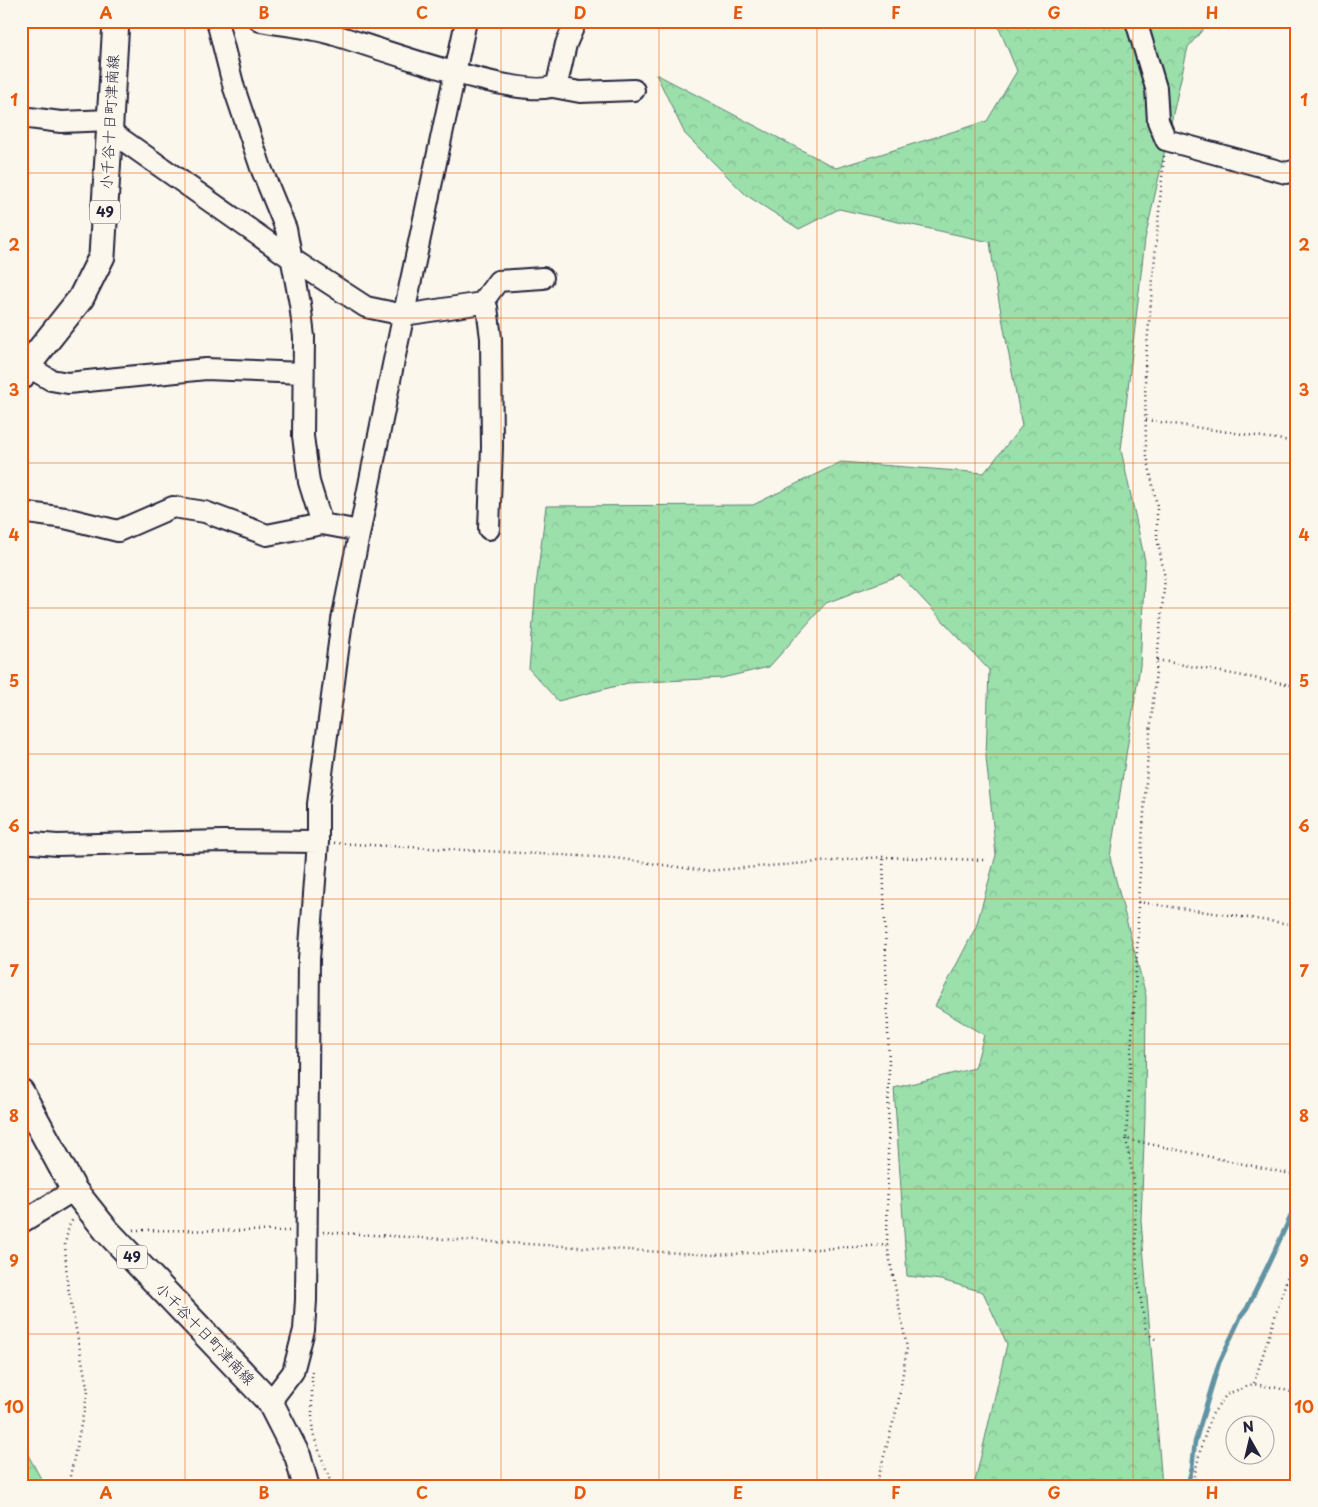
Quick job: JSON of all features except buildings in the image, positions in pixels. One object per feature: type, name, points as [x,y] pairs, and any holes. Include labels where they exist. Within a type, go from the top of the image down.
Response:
[{"type":"main road","name":"小千谷十日町津南線","points":[[24,372],[81,298],[102,256],[116,21]]},
{"type":"main road","name":"小千谷十日町津南線","points":[[21,1092],[78,1195],[106,1230],[270,1402],[298,1458],[306,1486]]},
{"type":"street","points":[[217,21],[234,88],[261,168],[286,229],[304,337],[302,374],[303,436],[309,482],[322,524]]},
{"type":"street","points":[[260,21],[327,33],[494,83],[524,88],[547,89],[557,84],[566,44],[576,21]]},
{"type":"street","points":[[270,1402],[293,1372],[304,1330],[307,1231],[309,959],[318,842],[318,804],[342,620],[466,21]]},
{"type":"street","points":[[1136,21],[1156,88],[1158,121],[1166,140],[1286,173],[1297,170]]},
{"type":"street","points":[[553,87],[580,92],[634,90]]},
{"type":"street","points":[[21,117],[110,126],[292,259],[366,307],[404,315],[482,302],[498,281],[542,278]]},
{"type":"street","points":[[482,302],[487,308],[492,367],[489,529]]},
{"type":"street","points":[[24,372],[68,383],[206,369],[302,374]]},
{"type":"street","points":[[21,512],[65,518],[118,531],[173,507],[205,512],[267,535],[322,524],[360,531]]},
{"type":"street","points":[[21,842],[56,844],[223,841],[318,842]]},
{"type":"street","points":[[21,1220],[24,1221],[78,1195]]},
{"type":"path","points":[[1155,1339],[1146,1332],[1143,1322],[1137,1275],[1134,1182],[1126,1139],[1148,752],[1164,578],[1157,538],[1157,506],[1146,450],[1145,367],[1166,140]]},
{"type":"path","points":[[1146,420],[1297,442]]},
{"type":"path","points":[[1157,660],[1297,686]]},
{"type":"path","points":[[318,842],[615,858],[705,872],[883,858],[984,860]]},
{"type":"path","points":[[876,1486],[898,1404],[907,1348],[887,1245],[889,1065],[883,858]]},
{"type":"path","points":[[1138,902],[1297,925]]},
{"type":"path","points":[[1126,1139],[1291,1174]]},
{"type":"path","points":[[68,1486],[88,1392],[67,1282],[66,1244],[78,1195]]},
{"type":"path","points":[[106,1230],[307,1231],[714,1255],[887,1245]]},
{"type":"path","points":[[1253,1384],[1297,1246]]},
{"type":"path","points":[[298,1352],[312,1367],[312,1423],[332,1486]]},
{"type":"path","points":[[1192,1486],[1211,1416],[1227,1394],[1253,1384],[1278,1388],[1297,1394]]},
{"type":"green space","points":[[996,21],[1210,21],[1188,47],[1145,239],[1121,450],[1145,561],[1140,666],[1110,857],[1146,996],[1145,1117],[1141,1220],[1162,1486],[974,1486],[1007,1344],[983,1292],[941,1280],[907,1276],[894,1088],[975,1068],[984,1035],[935,1006],[976,927],[996,855],[986,757],[989,670],[900,575],[826,603],[769,667],[722,678],[628,683],[558,701],[529,669],[536,586],[546,506],[753,505],[841,462],[984,473],[1022,426],[990,242],[839,209],[799,229],[746,195],[685,134],[656,74],[836,168],[987,121],[1017,71]]},
{"type":"green space","points":[[22,1444],[45,1486],[21,1486]]},
{"type":"waterway","points":[[1187,1486],[1192,1468],[1195,1442],[1219,1363],[1297,1203]]}]
